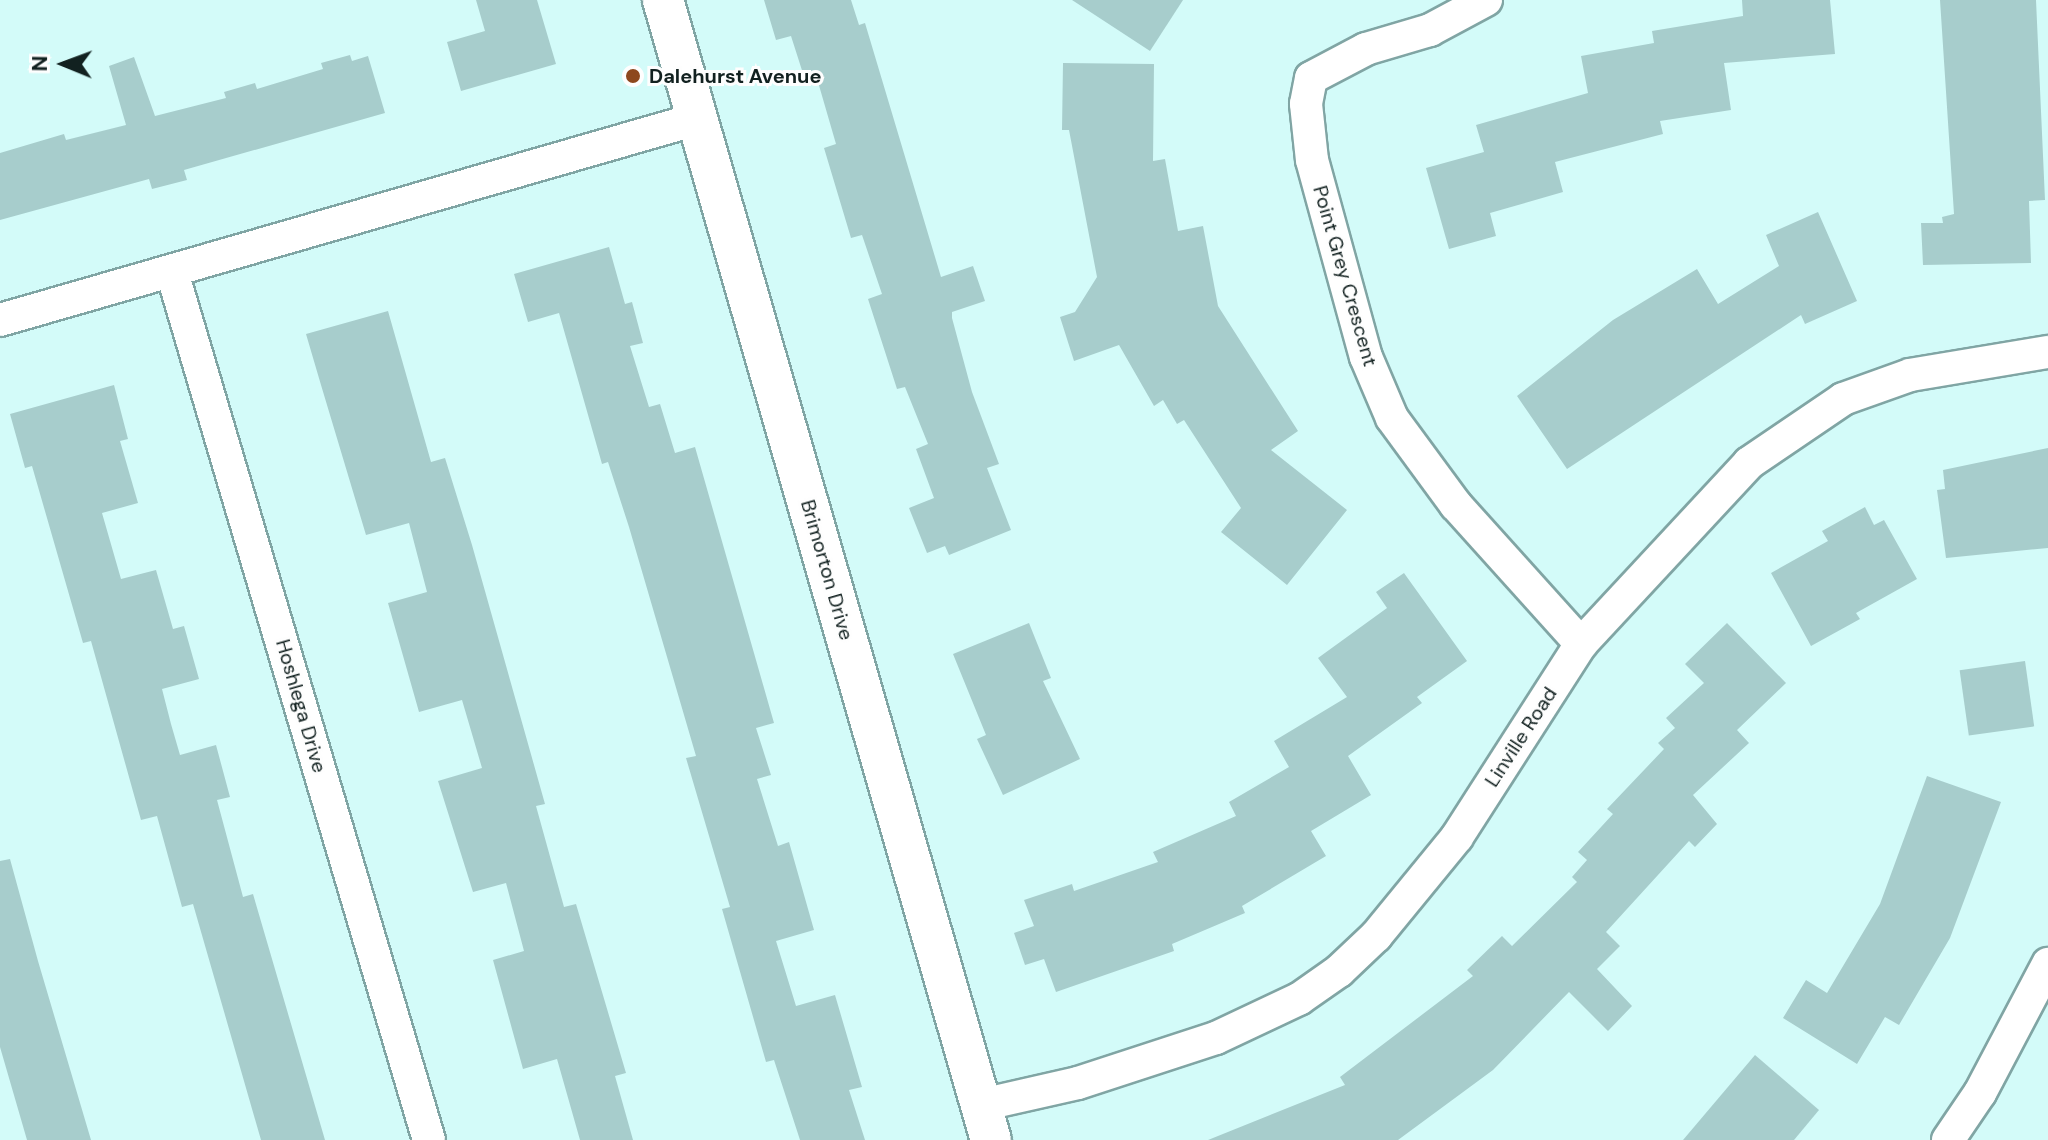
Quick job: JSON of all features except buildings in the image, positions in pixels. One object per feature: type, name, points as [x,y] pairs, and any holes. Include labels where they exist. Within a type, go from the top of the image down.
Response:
[{"type":"street","name":"Brimorton Drive","points":[[663,0],[986,1123]]},
{"type":"street","name":"Point Grey Crescent","points":[[1486,0],[1430,30],[1366,49],[1311,78],[1306,104],[1312,160],[1366,357],[1392,418],[1456,505],[1581,644]]},
{"type":"street","points":[[0,320],[697,119]]},
{"type":"street","name":"Hoshlega Drive","points":[[172,272],[429,1140]]},
{"type":"street","name":"Linville Road","points":[[986,1123],[1078,1083],[1216,1038],[1299,999],[1339,971],[1376,936],[1457,837],[1581,644],[1725,484],[1811,417],[1910,375],[2048,352]]},
{"type":"street","points":[[1948,1140],[1980,1093],[2048,964]]},
{"type":"place","name":"Dalehurst Avenue","points":[[633,76]]}]
